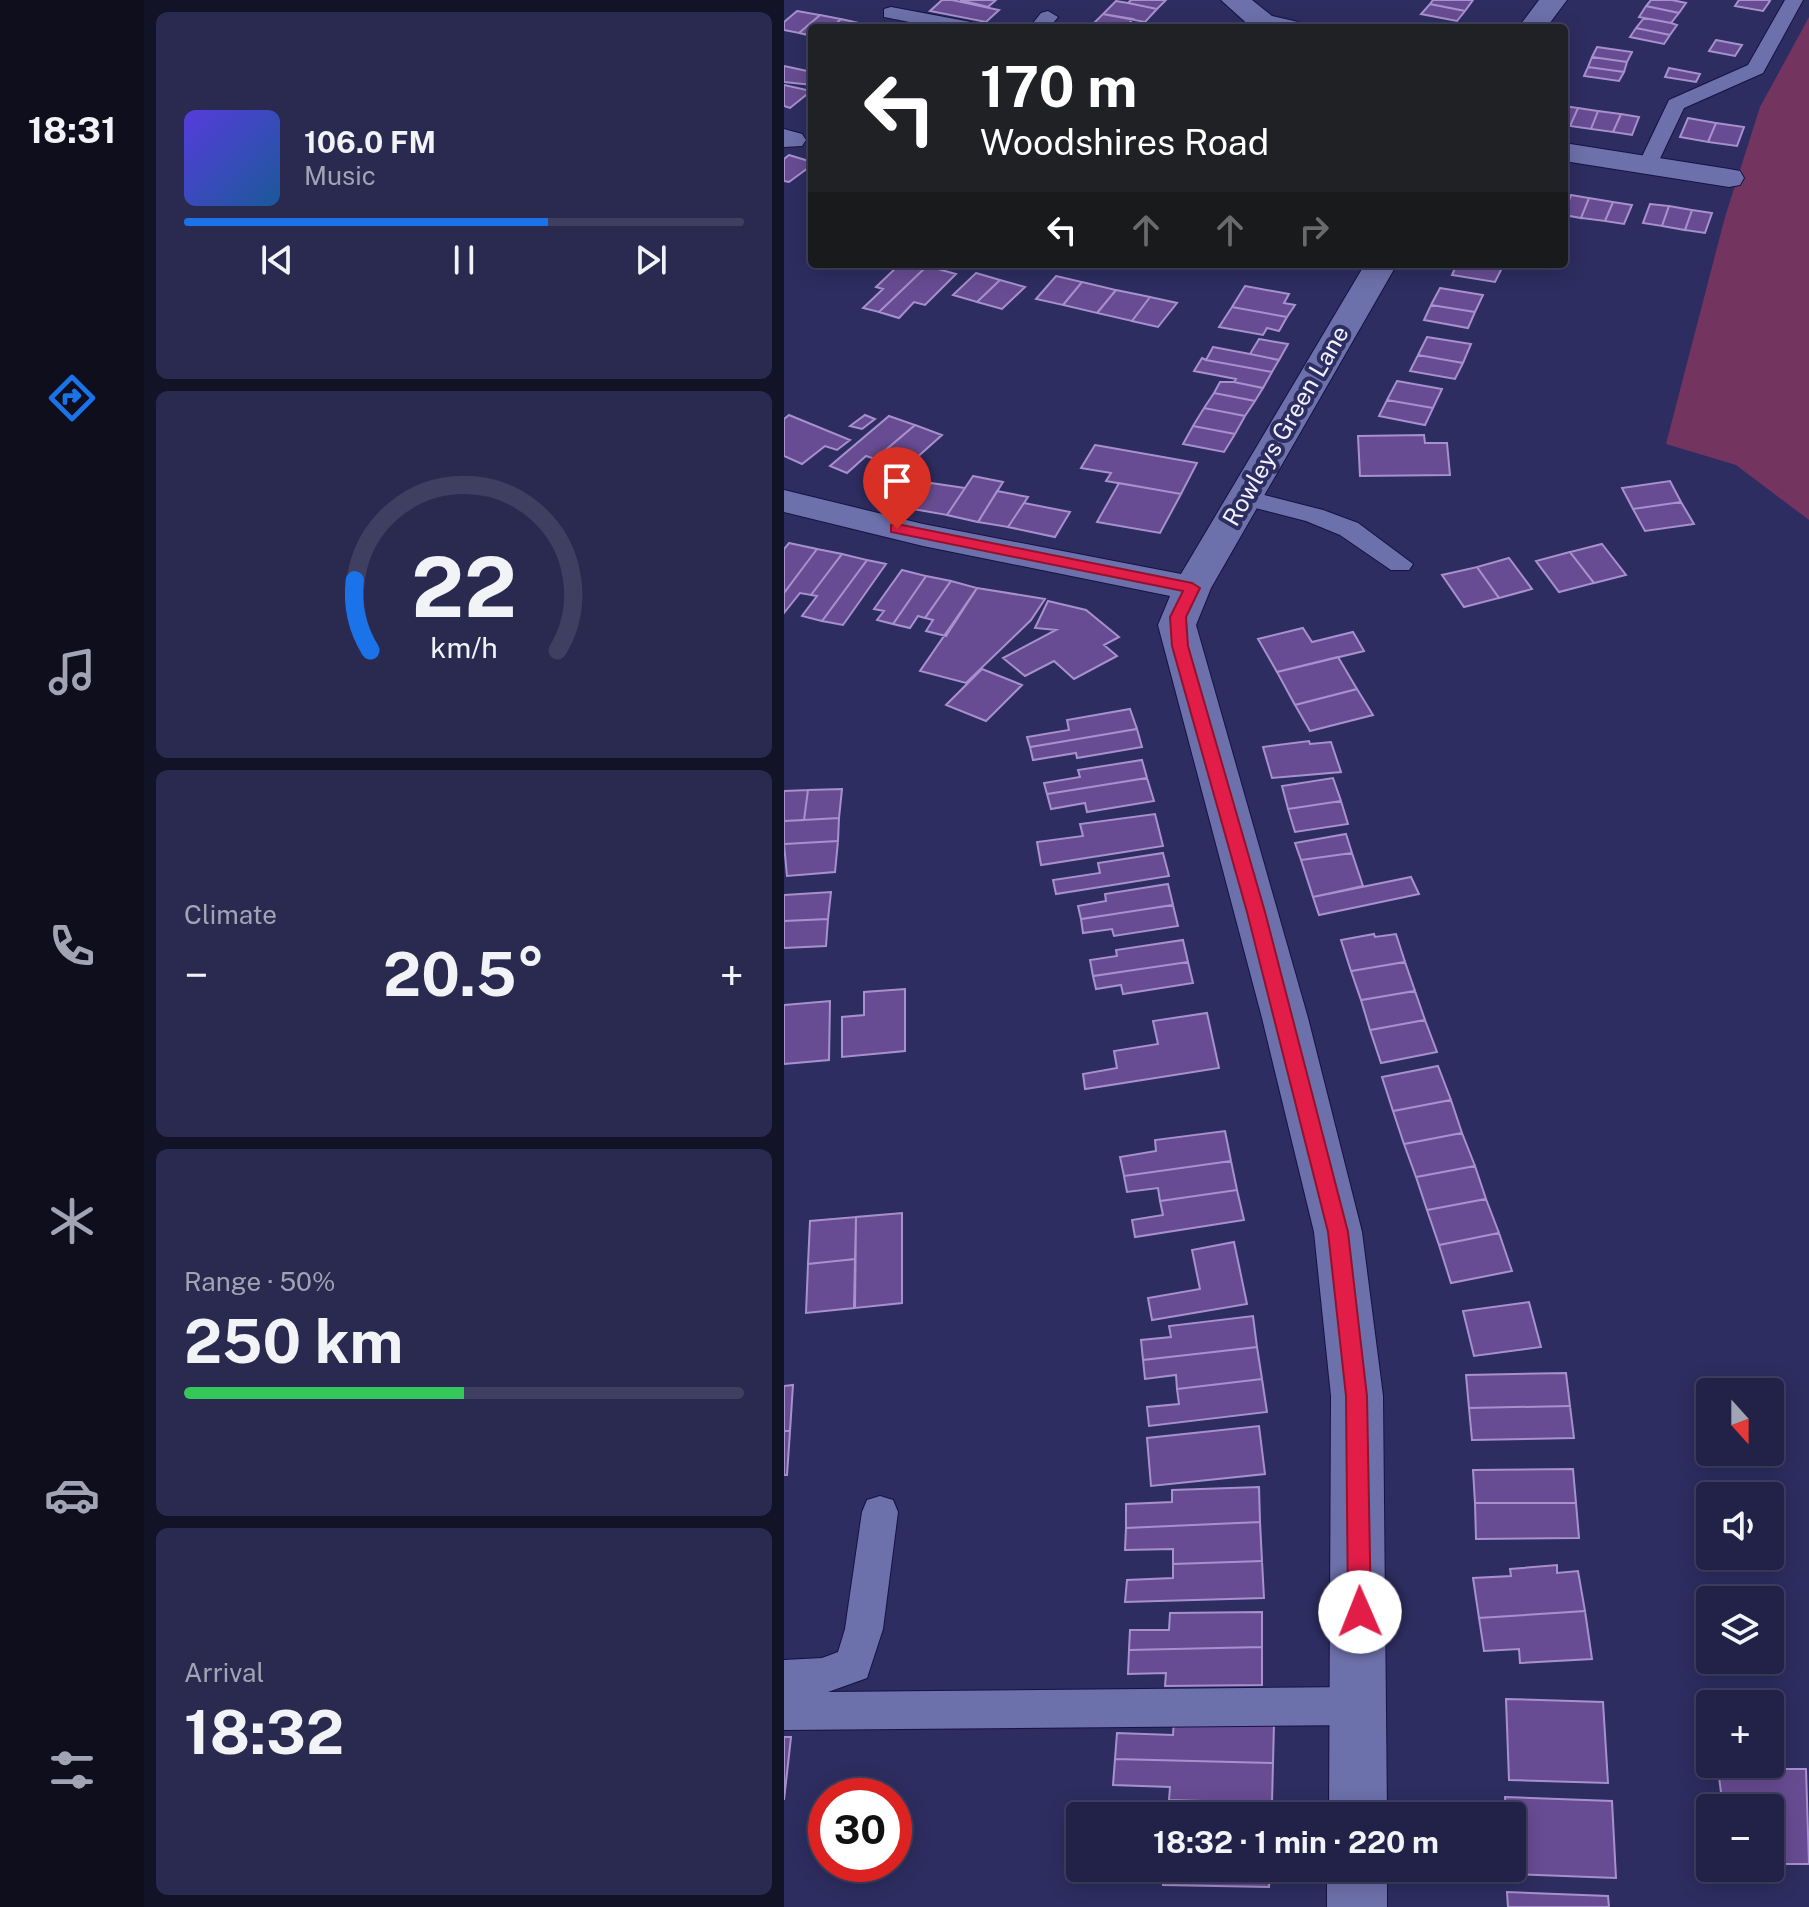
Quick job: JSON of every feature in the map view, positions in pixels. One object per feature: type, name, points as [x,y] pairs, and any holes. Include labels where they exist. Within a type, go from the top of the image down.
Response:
[{"type":"street","points":[[1235,0],[1263,24]]},
{"type":"street","points":[[1535,24],[1553,0]]},
{"type":"street","points":[[1568,153],[1729,178]]},
{"type":"street","name":"Rowleys Green Lane","points":[[1358,1802],[1357,1396],[1338,1232],[1246,873],[1180,646],[1178,617],[1371,268]]},
{"type":"street","points":[[784,501],[923,535],[1192,588]]},
{"type":"street","points":[[1357,1882],[1357,1907]]},
{"type":"lane","points":[[1648,165],[1676,104],[1756,69],[1794,0]]},
{"type":"lane","points":[[884,14],[946,24]]},
{"type":"lane","points":[[1245,498],[1314,515],[1349,529],[1400,564]]},
{"type":"lane","points":[[784,1678],[822,1676],[853,1665],[864,1629],[880,1512]]},
{"type":"lane","points":[[784,1711],[1359,1706]]},
{"type":"shaded area","points":[[1809,17],[1809,520],[1736,465],[1666,444],[1725,217],[1760,107]]},
{"type":"building","points":[[942,0],[999,10],[986,22],[930,11]]},
{"type":"building","points":[[960,0],[996,0],[988,7]]},
{"type":"building","points":[[1131,0],[1166,0],[1157,9],[1128,3]]},
{"type":"building","points":[[1433,0],[1473,0],[1465,11],[1430,4]]},
{"type":"building","points":[[1651,0],[1686,3],[1679,13],[1646,6]]},
{"type":"building","points":[[1739,0],[1770,1],[1763,11],[1735,6]]},
{"type":"building","points":[[1116,1],[1157,9],[1145,22],[1103,14]]},
{"type":"building","points":[[1430,4],[1465,11],[1457,21],[1421,14]]},
{"type":"building","points":[[1646,6],[1679,13],[1671,23],[1639,17]]},
{"type":"building","points":[[797,11],[820,15],[799,33],[784,30],[784,22]]},
{"type":"building","points":[[1103,14],[1133,19],[1129,24],[1093,24]]},
{"type":"building","points":[[820,15],[841,19],[835,24],[810,24]]},
{"type":"building","points":[[1644,18],[1677,25],[1670,35],[1636,28]]},
{"type":"building","points":[[841,19],[859,23],[858,24],[835,24]]},
{"type":"building","points":[[808,25],[808,35],[799,33]]},
{"type":"building","points":[[1636,28],[1670,35],[1664,44],[1630,37]]},
{"type":"building","points":[[1716,40],[1742,45],[1735,56],[1709,51]]},
{"type":"building","points":[[1597,47],[1632,52],[1627,62],[1592,57]]},
{"type":"building","points":[[1592,57],[1627,62],[1624,72],[1588,67]]},
{"type":"building","points":[[784,66],[808,71],[808,85],[784,82]]},
{"type":"building","points":[[1588,67],[1624,72],[1619,81],[1584,76]]},
{"type":"building","points":[[1669,68],[1700,74],[1696,82],[1665,77]]},
{"type":"building","points":[[784,85],[808,90],[790,108],[784,106]]},
{"type":"building","points":[[1568,107],[1578,108],[1570,126]]},
{"type":"building","points":[[1578,108],[1598,111],[1591,129],[1570,126]]},
{"type":"building","points":[[1598,111],[1621,114],[1613,132],[1591,129]]},
{"type":"building","points":[[1621,114],[1639,117],[1632,135],[1613,132]]},
{"type":"building","points":[[1688,118],[1716,123],[1708,142],[1680,137]]},
{"type":"building","points":[[1716,123],[1744,127],[1737,146],[1708,142]]},
{"type":"building","points":[[789,155],[808,161],[808,168],[789,182],[784,181],[784,159]]},
{"type":"building","points":[[1571,195],[1589,198],[1581,218],[1568,216]]},
{"type":"building","points":[[1589,198],[1613,202],[1605,221],[1581,218]]},
{"type":"building","points":[[1613,202],[1632,205],[1624,224],[1605,221]]},
{"type":"building","points":[[1650,204],[1669,206],[1662,226],[1643,223]]},
{"type":"building","points":[[1669,206],[1692,210],[1685,230],[1662,226]]},
{"type":"building","points":[[1692,210],[1712,213],[1705,233],[1685,230]]},
{"type":"building","points":[[896,268],[925,268],[879,312],[863,308],[883,289],[876,287]]},
{"type":"building","points":[[925,268],[956,274],[925,305],[914,302],[899,318],[879,312]]},
{"type":"building","points":[[1455,268],[1502,268],[1495,282],[1452,275]]},
{"type":"building","points":[[976,273],[1000,280],[977,302],[953,295]]},
{"type":"building","points":[[1056,276],[1082,282],[1063,305],[1036,299]]},
{"type":"building","points":[[1000,280],[1025,287],[1002,309],[977,302]]},
{"type":"building","points":[[1082,282],[1116,290],[1097,313],[1063,305]]},
{"type":"building","points":[[1245,286],[1289,294],[1284,303],[1295,305],[1287,317],[1232,307]]},
{"type":"building","points":[[1440,288],[1483,295],[1475,312],[1431,305]]},
{"type":"building","points":[[1116,290],[1150,297],[1132,321],[1097,313]]},
{"type":"building","points":[[1150,297],[1177,303],[1158,327],[1132,321]]},
{"type":"building","points":[[1431,305],[1475,312],[1468,328],[1424,320]]},
{"type":"building","points":[[1232,307],[1287,317],[1279,331],[1267,328],[1263,335],[1219,327]]},
{"type":"building","points":[[1427,337],[1471,344],[1463,363],[1418,355]]},
{"type":"building","points":[[1259,339],[1288,344],[1279,360],[1250,354]]},
{"type":"building","points":[[1213,347],[1279,360],[1272,372],[1206,360]]},
{"type":"building","points":[[1418,355],[1463,363],[1455,379],[1410,371]]},
{"type":"building","points":[[1202,358],[1272,372],[1263,388],[1194,371]]},
{"type":"building","points":[[1397,381],[1442,389],[1433,408],[1387,400]]},
{"type":"building","points":[[1220,382],[1263,388],[1255,401],[1214,393]]},
{"type":"building","points":[[1214,393],[1255,401],[1245,416],[1204,408]]},
{"type":"building","points":[[1387,400],[1433,408],[1425,425],[1379,416]]},
{"type":"building","points":[[1204,408],[1245,416],[1235,434],[1193,426]]},
{"type":"building","points":[[789,415],[850,440],[837,450],[825,446],[802,464],[784,456],[784,419]]},
{"type":"building","points":[[865,415],[875,419],[862,429],[850,426]]},
{"type":"building","points":[[889,416],[915,425],[875,459],[866,456],[847,473],[830,466]]},
{"type":"building","points":[[915,425],[942,435],[914,460],[920,462],[891,487],[871,479],[888,464],[875,459]]},
{"type":"building","points":[[1193,426],[1235,434],[1224,452],[1183,444]]},
{"type":"building","points":[[1424,435],[1425,443],[1447,443],[1450,475],[1360,476],[1358,436]]},
{"type":"building","points":[[1095,445],[1197,463],[1181,494],[1106,481],[1111,473],[1081,468]]},
{"type":"building","points":[[973,476],[1003,482],[978,522],[947,515]]},
{"type":"building","points":[[1670,481],[1681,502],[1633,509],[1622,488]]},
{"type":"building","points":[[931,483],[965,488],[947,515],[913,509]]},
{"type":"building","points":[[1119,483],[1181,494],[1160,533],[1097,522]]},
{"type":"building","points":[[997,491],[1028,497],[1008,527],[978,522]]},
{"type":"building","points":[[1681,502],[1694,524],[1645,531],[1633,509]]},
{"type":"building","points":[[1024,503],[1070,512],[1055,537],[1008,527]]},
{"type":"building","points":[[789,543],[817,549],[784,593],[784,549]]},
{"type":"building","points":[[1602,544],[1626,575],[1594,583],[1570,552]]},
{"type":"building","points":[[817,549],[842,554],[811,595],[800,593],[784,613],[784,593]]},
{"type":"building","points":[[1570,552],[1594,583],[1559,592],[1536,561]]},
{"type":"building","points":[[842,554],[867,560],[822,621],[802,616],[817,596],[811,595]]},
{"type":"building","points":[[1509,558],[1532,589],[1499,598],[1477,567]]},
{"type":"building","points":[[867,560],[886,564],[843,625],[822,621]]},
{"type":"building","points":[[1477,567],[1499,598],[1464,607],[1442,575]]},
{"type":"building","points":[[902,570],[926,576],[893,624],[877,620],[884,611],[874,609]]},
{"type":"building","points":[[926,576],[951,581],[925,618],[918,616],[910,628],[893,624]]},
{"type":"building","points":[[951,581],[977,588],[946,636],[926,631],[933,620],[925,618]]},
{"type":"building","points":[[977,588],[1045,599],[1031,620],[966,683],[920,671]]},
{"type":"building","points":[[1048,601],[1086,610],[1119,637],[1104,645],[1117,656],[1074,679],[1054,661],[1025,676],[1003,658],[1056,630],[1035,628]]},
{"type":"building","points":[[1303,628],[1312,642],[1353,632],[1364,651],[1277,672],[1258,639]]},
{"type":"building","points":[[1338,657],[1357,689],[1295,705],[1277,672]]},
{"type":"building","points":[[982,669],[1022,685],[986,721],[946,705]]},
{"type":"building","points":[[1357,689],[1373,715],[1310,731],[1295,705]]},
{"type":"building","points":[[1130,709],[1137,729],[1030,747],[1027,737],[1069,730],[1067,720]]},
{"type":"building","points":[[1137,729],[1142,747],[1077,758],[1076,753],[1033,760],[1030,747]]},
{"type":"building","points":[[1309,741],[1310,744],[1331,742],[1341,772],[1272,778],[1263,747]]},
{"type":"building","points":[[1142,760],[1147,778],[1047,794],[1044,783],[1080,777],[1078,770]]},
{"type":"building","points":[[1147,778],[1154,801],[1087,812],[1085,803],[1051,809],[1047,794]]},
{"type":"building","points":[[1333,778],[1341,801],[1288,809],[1282,786]]},
{"type":"building","points":[[842,789],[839,818],[804,820],[808,790]]},
{"type":"building","points":[[808,790],[804,820],[784,821],[784,791]]},
{"type":"building","points":[[1341,801],[1348,824],[1295,832],[1288,809]]},
{"type":"building","points":[[1155,814],[1163,846],[1041,865],[1037,842],[1083,836],[1080,824]]},
{"type":"building","points":[[839,818],[838,841],[784,844],[784,821]]},
{"type":"building","points":[[1346,834],[1352,853],[1301,860],[1295,843]]},
{"type":"building","points":[[838,841],[835,872],[787,876],[784,844]]},
{"type":"building","points":[[1163,853],[1169,876],[1056,894],[1053,880],[1100,873],[1098,863]]},
{"type":"building","points":[[1352,853],[1363,886],[1313,897],[1301,860]]},
{"type":"building","points":[[1411,877],[1419,894],[1319,915],[1313,897]]},
{"type":"building","points":[[1168,884],[1173,905],[1081,919],[1078,906],[1106,901],[1105,894]]},
{"type":"building","points":[[831,892],[828,919],[784,921],[784,895]]},
{"type":"building","points":[[1173,905],[1178,926],[1114,936],[1112,929],[1083,933],[1081,919]]},
{"type":"building","points":[[828,919],[826,946],[784,948],[784,921]]},
{"type":"building","points":[[1374,934],[1375,937],[1396,934],[1405,962],[1351,971],[1341,940]]},
{"type":"building","points":[[1183,940],[1188,962],[1093,976],[1090,960],[1117,956],[1116,950]]},
{"type":"building","points":[[1188,962],[1193,983],[1123,994],[1121,985],[1096,989],[1093,976]]},
{"type":"building","points":[[1405,962],[1415,991],[1361,1000],[1351,971]]},
{"type":"building","points":[[905,989],[905,1051],[842,1057],[842,1017],[864,1015],[864,992]]},
{"type":"building","points":[[1415,991],[1425,1020],[1370,1030],[1361,1000]]},
{"type":"building","points":[[830,1001],[829,1060],[784,1064],[784,1005]]},
{"type":"building","points":[[1207,1013],[1219,1068],[1085,1089],[1083,1074],[1117,1068],[1114,1051],[1158,1044],[1153,1021]]},
{"type":"building","points":[[1425,1020],[1437,1052],[1381,1063],[1370,1030]]},
{"type":"building","points":[[1438,1066],[1451,1100],[1393,1111],[1382,1077]]},
{"type":"building","points":[[1451,1100],[1462,1133],[1404,1144],[1393,1111]]},
{"type":"building","points":[[1225,1131],[1231,1161],[1124,1176],[1120,1157],[1156,1151],[1155,1140]]},
{"type":"building","points":[[1462,1133],[1475,1166],[1416,1177],[1404,1144]]},
{"type":"building","points":[[1231,1161],[1237,1190],[1160,1201],[1158,1188],[1127,1192],[1124,1176]]},
{"type":"building","points":[[1475,1166],[1486,1199],[1427,1210],[1416,1177]]},
{"type":"building","points":[[1237,1190],[1244,1220],[1135,1237],[1132,1220],[1163,1215],[1160,1201]]},
{"type":"building","points":[[1486,1199],[1499,1233],[1439,1245],[1427,1210]]},
{"type":"building","points":[[902,1213],[902,1303],[855,1308],[856,1217]]},
{"type":"building","points":[[856,1217],[855,1259],[808,1264],[810,1221]]},
{"type":"building","points":[[1499,1233],[1512,1271],[1451,1283],[1439,1245]]},
{"type":"building","points":[[1234,1242],[1247,1304],[1152,1320],[1148,1298],[1200,1289],[1192,1250]]},
{"type":"building","points":[[855,1259],[854,1308],[806,1313],[808,1264]]},
{"type":"building","points":[[1529,1302],[1541,1347],[1474,1356],[1463,1311]]},
{"type":"building","points":[[1253,1316],[1257,1347],[1143,1360],[1141,1340],[1171,1337],[1169,1326]]},
{"type":"building","points":[[1257,1347],[1262,1379],[1177,1389],[1176,1375],[1145,1379],[1143,1360]]},
{"type":"building","points":[[1566,1373],[1570,1406],[1469,1408],[1466,1375]]},
{"type":"building","points":[[1262,1379],[1267,1412],[1149,1426],[1147,1407],[1179,1404],[1177,1389]]},
{"type":"building","points":[[793,1385],[790,1431],[784,1431],[784,1386]]},
{"type":"building","points":[[1570,1406],[1574,1438],[1472,1440],[1469,1408]]},
{"type":"building","points":[[1259,1426],[1265,1474],[1151,1486],[1147,1438]]},
{"type":"building","points":[[784,1431],[790,1431],[787,1475],[784,1475]]},
{"type":"building","points":[[1573,1469],[1576,1503],[1475,1503],[1473,1470]]},
{"type":"building","points":[[1259,1487],[1260,1522],[1126,1528],[1126,1504],[1172,1502],[1172,1490]]},
{"type":"building","points":[[1475,1503],[1576,1503],[1579,1538],[1476,1539]]},
{"type":"building","points":[[1260,1522],[1262,1561],[1173,1564],[1173,1549],[1125,1550],[1126,1528]]},
{"type":"building","points":[[1262,1561],[1264,1598],[1125,1602],[1127,1580],[1173,1578],[1173,1564]]},
{"type":"building","points":[[1557,1565],[1557,1573],[1578,1571],[1585,1611],[1479,1618],[1473,1578],[1511,1576],[1510,1569]]},
{"type":"building","points":[[1585,1611],[1592,1659],[1520,1663],[1519,1649],[1484,1651],[1479,1618]]},
{"type":"building","points":[[1262,1612],[1262,1647],[1129,1650],[1130,1630],[1169,1630],[1170,1613]]},
{"type":"building","points":[[1262,1647],[1262,1685],[1165,1686],[1166,1673],[1128,1674],[1129,1650]]},
{"type":"building","points":[[1506,1699],[1603,1702],[1608,1783],[1509,1780]]},
{"type":"building","points":[[1174,1720],[1274,1723],[1273,1763],[1115,1759],[1117,1733],[1173,1735]]},
{"type":"building","points":[[784,1737],[791,1737],[784,1800]]},
{"type":"building","points":[[1115,1759],[1273,1763],[1272,1802],[1169,1800],[1170,1787],[1113,1785]]},
{"type":"building","points":[[1784,1769],[1806,1769],[1809,1864],[1784,1864],[1784,1794],[1721,1794],[1719,1778],[1784,1778]]},
{"type":"building","points":[[1505,1797],[1612,1801],[1616,1878],[1526,1875],[1526,1802],[1505,1802]]},
{"type":"building","points":[[1169,1800],[1238,1802],[1169,1802]]},
{"type":"building","points":[[1163,1882],[1269,1882],[1269,1887],[1163,1885]]},
{"type":"building","points":[[1507,1892],[1608,1896],[1609,1907],[1508,1907]]},
{"type":"route","points":[[897,529],[1192,588],[1178,617],[1180,646],[1242,858],[1338,1232],[1357,1396],[1360,1612]]}]
